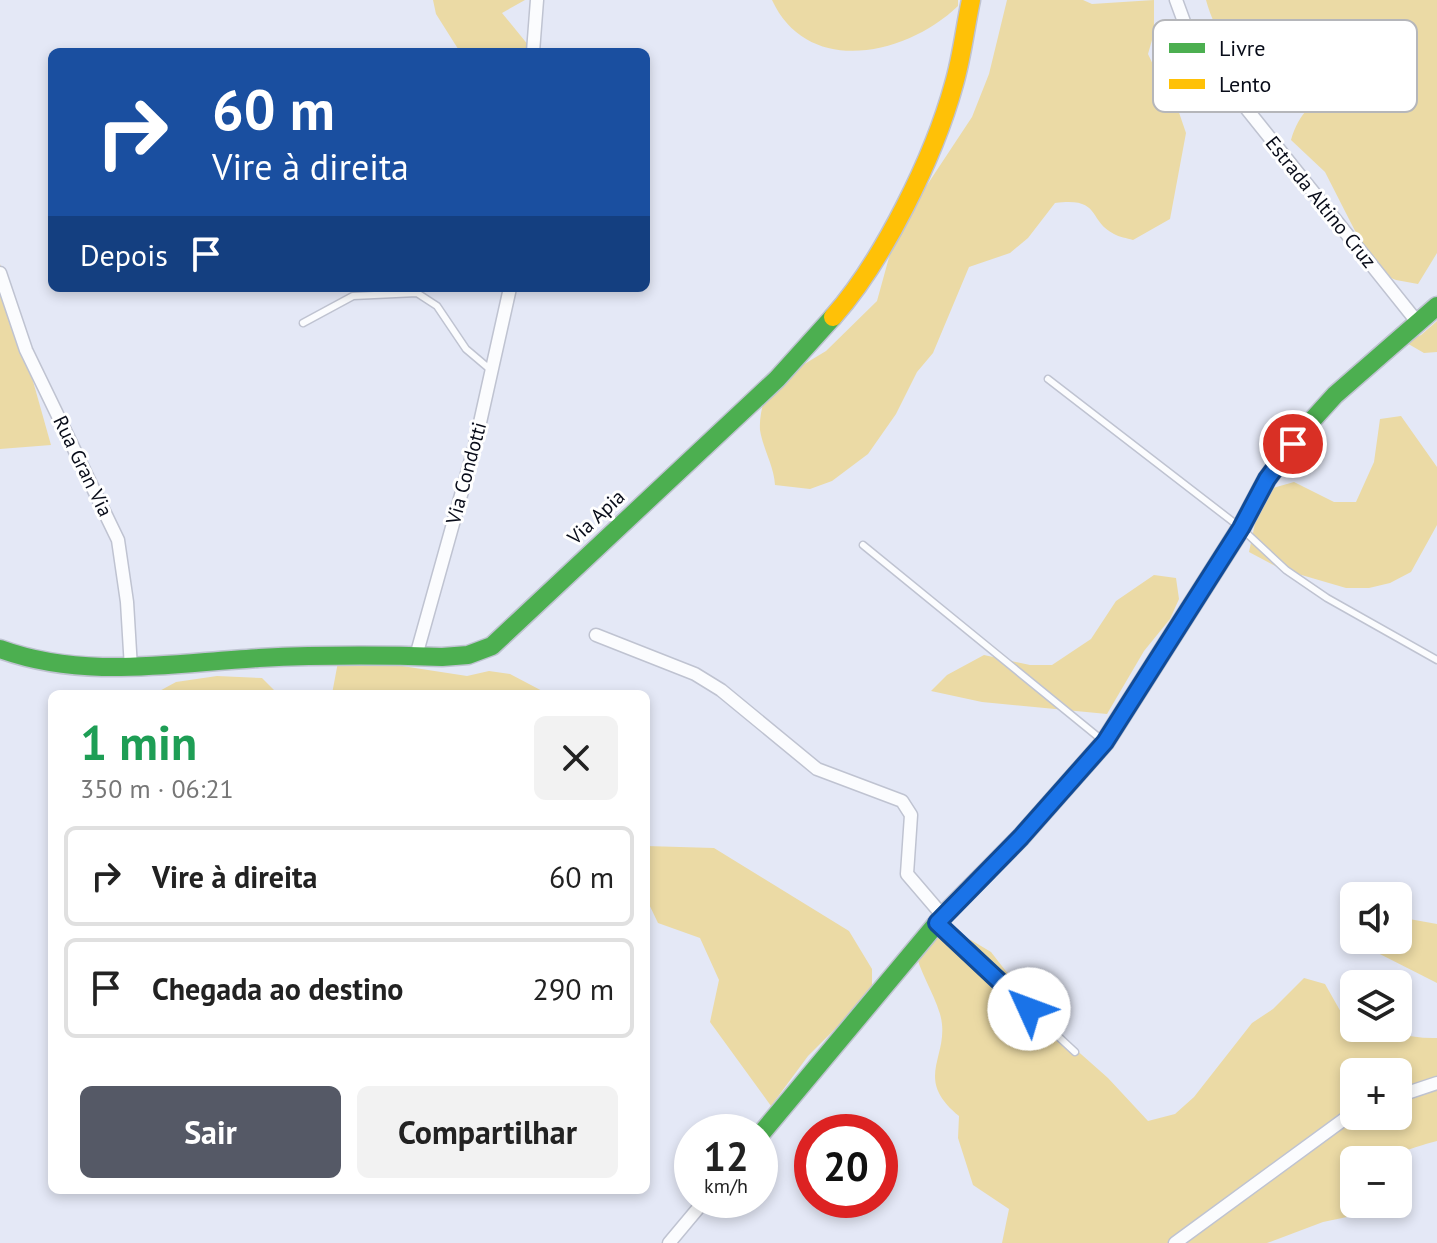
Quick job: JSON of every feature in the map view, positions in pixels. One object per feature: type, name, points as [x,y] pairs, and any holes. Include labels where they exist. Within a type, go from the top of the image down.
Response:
[{"type":"street","points":[[533,48],[537,0]]},
{"type":"street","name":"Estrada Altino Cruz","points":[[1176,0],[1183,20]]},
{"type":"street","name":"Via Apia","points":[[0,649],[38,664],[131,668],[259,658],[468,655],[492,646],[777,379],[848,300],[882,246],[927,159],[954,85],[970,2]]},
{"type":"street","name":"Estrada Altino Cruz","points":[[1249,112],[1418,323]]},
{"type":"street","name":"Rua Gran Via","points":[[0,273],[26,350],[118,540],[127,602],[131,668]]},
{"type":"street","name":"Via Condotti","points":[[416,656],[492,371],[509,292]]},
{"type":"street","points":[[778,1114],[940,919],[1021,837],[1105,742],[1241,528],[1267,479],[1306,427],[1335,395],[1437,306]]},
{"type":"street","points":[[596,635],[695,674],[721,690],[817,769],[902,801],[911,815],[907,874],[940,919]]},
{"type":"street","points":[[1412,1091],[1437,1083]]},
{"type":"street","points":[[1175,1243],[1340,1122]]},
{"type":"street","points":[[669,1243],[690,1218]]},
{"type":"lane","points":[[303,323],[353,296],[417,293],[437,306],[466,349],[492,371]]},
{"type":"lane","points":[[1048,379],[1241,528],[1286,570],[1327,598],[1437,660]]},
{"type":"lane","points":[[863,545],[1105,742]]},
{"type":"lane","points":[[940,919],[1075,1052]]},
{"type":"shaded area","points":[[433,0],[525,0],[502,13],[529,46],[536,48],[457,48],[436,14]]},
{"type":"shaded area","points":[[772,0],[958,0],[958,6],[912,37],[859,51],[833,49],[809,41],[788,25]]},
{"type":"shaded area","points":[[1007,0],[1083,0],[1092,4],[1154,0],[1153,36],[1148,54],[1153,65],[1153,112],[1179,112],[1186,133],[1170,219],[1133,240],[1106,228],[1087,206],[1055,203],[1028,238],[1010,253],[969,267],[933,353],[917,372],[896,414],[868,454],[832,481],[810,489],[775,485],[760,430],[768,386],[826,351],[877,301],[896,232],[972,117],[989,74]]},
{"type":"shaded area","points":[[1206,0],[1437,0],[1437,253],[1418,284],[1376,272],[1325,172],[1291,140],[1306,112],[1417,112],[1417,20],[1213,20]]},
{"type":"shaded area","points":[[0,264],[51,445],[0,449]]},
{"type":"shaded area","points":[[1437,321],[1437,352],[1424,353],[1405,342],[1421,335]]},
{"type":"shaded area","points":[[1401,416],[1437,467],[1437,525],[1411,572],[1390,583],[1369,588],[1346,588],[1281,569],[1249,552],[1258,509],[1273,488],[1294,482],[1334,502],[1356,502],[1374,462],[1380,419]]},
{"type":"shaded area","points":[[1154,575],[1176,578],[1179,599],[1170,619],[1144,651],[1107,714],[982,702],[931,691],[947,675],[984,655],[1030,665],[1052,665],[1091,639],[1116,601]]},
{"type":"shaded area","points":[[357,653],[402,666],[467,676],[489,671],[510,674],[540,690],[333,690],[338,662]]},
{"type":"shaded area","points":[[217,676],[262,678],[274,690],[161,690],[176,682]]},
{"type":"shaded area","points":[[650,846],[714,848],[849,931],[872,969],[872,992],[808,1056],[771,1106],[710,1022],[719,980],[700,938],[658,923],[650,906]]},
{"type":"shaded area","points":[[1412,920],[1437,924],[1437,983],[1380,954],[1412,954]]},
{"type":"shaded area","points":[[926,930],[971,940],[991,952],[1047,1024],[1108,1078],[1148,1121],[1175,1114],[1194,1097],[1252,1023],[1273,1009],[1304,978],[1325,984],[1340,1010],[1340,1042],[1412,1042],[1412,1036],[1437,1038],[1437,1141],[1412,1148],[1340,1146],[1342,1218],[1267,1243],[1002,1243],[1009,1209],[973,1185],[958,1138],[959,1116],[937,1090],[935,1078],[942,1029],[940,1014],[915,950]]},
{"type":"traffic: fast","points":[[778,1114],[943,916],[1021,837],[1105,742],[1241,528],[1267,479],[1306,427],[1335,395],[1437,306]]},
{"type":"traffic: fast","points":[[0,649],[64,664],[128,667],[282,657],[442,657],[468,655],[492,646],[777,379],[833,317]]},
{"type":"traffic: slow","points":[[833,317],[852,294],[888,238],[934,143],[954,84],[971,0]]},
{"type":"route","points":[[1029,1009],[937,923],[1021,837],[1105,742],[1241,528],[1267,479],[1293,444]]}]
